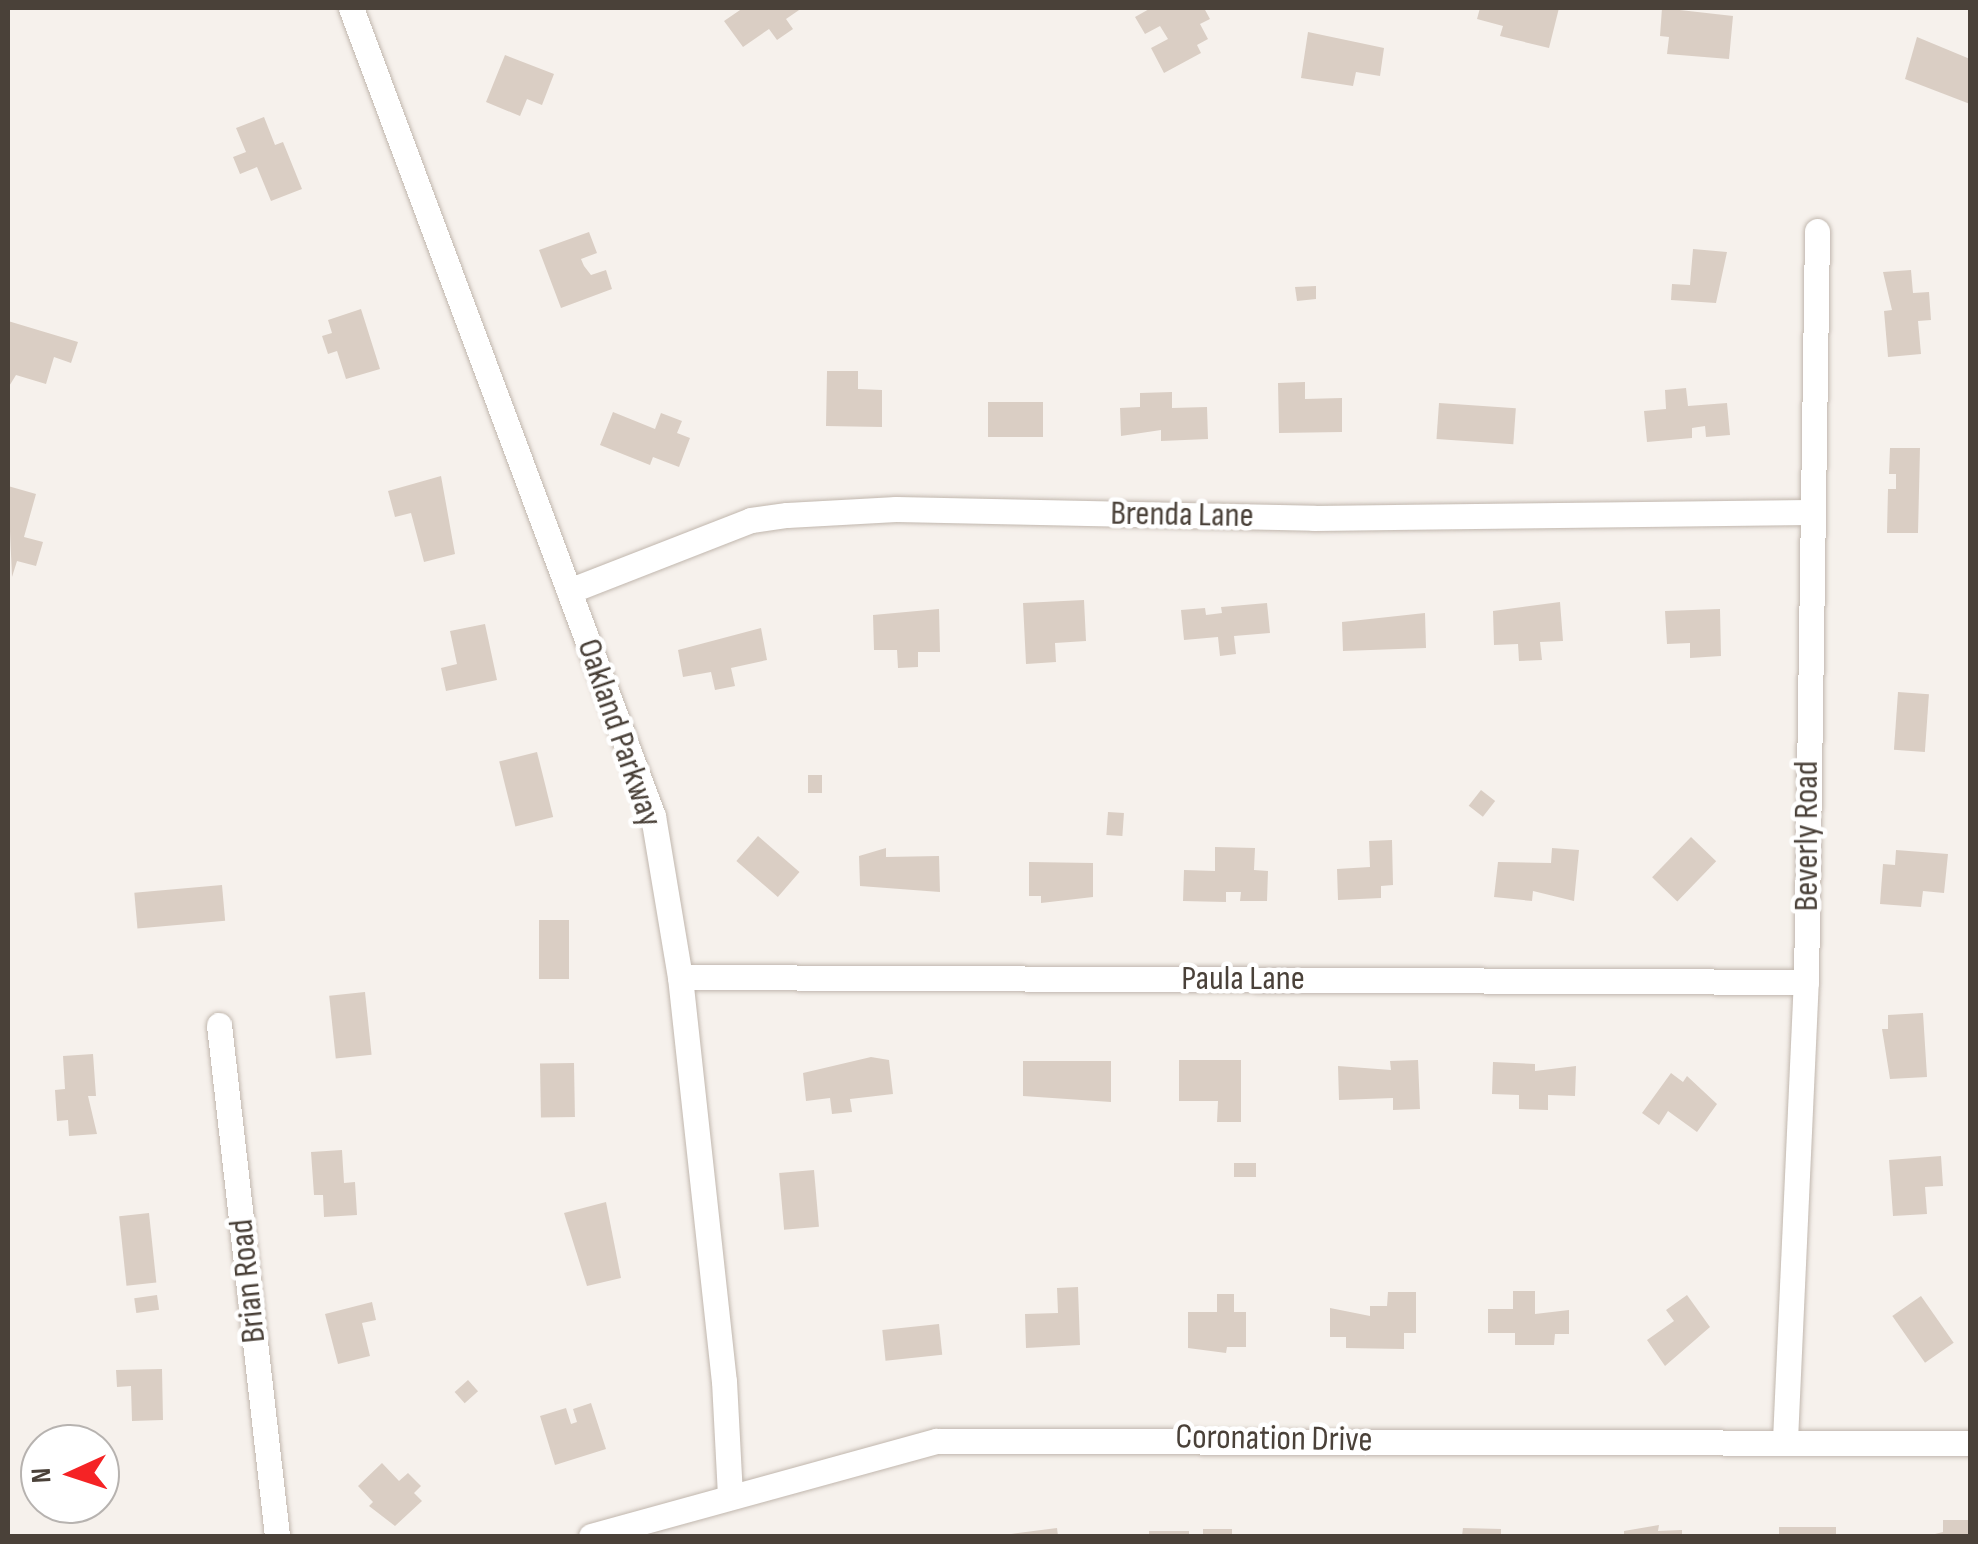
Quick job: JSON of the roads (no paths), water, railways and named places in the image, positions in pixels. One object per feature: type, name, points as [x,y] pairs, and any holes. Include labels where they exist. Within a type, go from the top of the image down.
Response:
[{"type":"street","name":"Oakland Parkway","points":[[354,8],[653,816],[680,977],[730,1496]]},
{"type":"street","name":"Beverly Road","points":[[1785,1440],[1806,982],[1809,512],[1817,231]]},
{"type":"street","name":"Brenda Lane","points":[[569,591],[751,520],[787,515],[896,510],[1314,518],[1809,512]]},
{"type":"street","name":"Paula Lane","points":[[680,977],[1806,982]]},
{"type":"street","name":"Brian Road","points":[[219,1025],[277,1536]]},
{"type":"street","name":"Coronation Drive","points":[[592,1536],[891,1450],[1004,1437],[1970,1442]]}]
